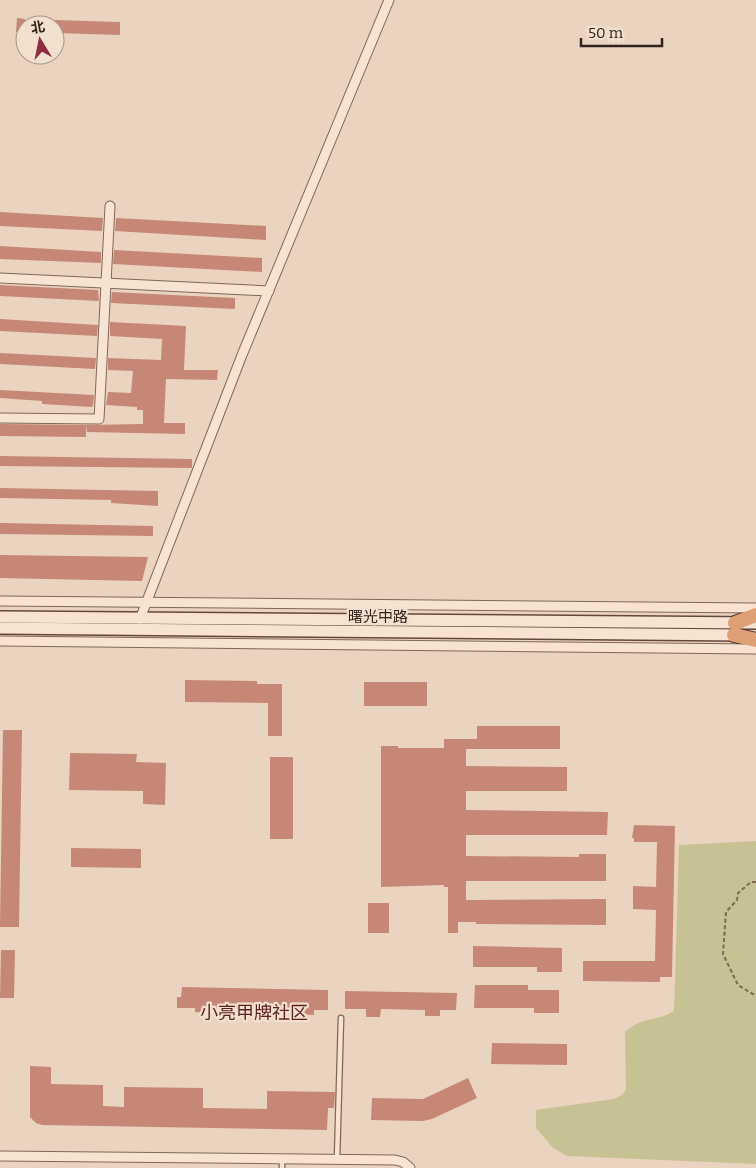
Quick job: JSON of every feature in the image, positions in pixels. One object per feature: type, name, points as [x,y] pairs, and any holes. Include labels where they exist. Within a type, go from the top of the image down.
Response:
[{"type":"highway","points":[[756,615],[735,629],[756,640]]},
{"type":"main road","name":"曙光中路","points":[[0,617],[735,629],[756,635]]},
{"type":"main road","name":"曙光中路","points":[[0,628],[735,629],[756,623]]},
{"type":"street","points":[[140,619],[269,291],[389,0]]},
{"type":"street","points":[[0,418],[99,419],[110,206]]},
{"type":"street","points":[[0,278],[269,291]]},
{"type":"street","points":[[0,601],[756,608]]},
{"type":"street","points":[[0,640],[756,649]]},
{"type":"street","points":[[0,1156],[282,1163],[337,1159],[395,1160],[403,1162],[410,1168]]},
{"type":"lane","points":[[337,1159],[341,1018]]},
{"type":"path","points":[[756,882],[750,882],[738,893],[737,900],[726,912],[723,954],[738,985],[756,996]]},
{"type":"shaded area","points":[[756,841],[756,1164],[567,1156],[553,1148],[536,1128],[536,1110],[614,1099],[622,1095],[626,1090],[625,1032],[643,1021],[662,1017],[674,1011],[679,845]]},
{"type":"building","points":[[65,20],[120,22],[120,35],[65,33]]},
{"type":"building","points":[[0,212],[103,218],[102,231],[0,226]]},
{"type":"building","points":[[116,218],[266,226],[266,240],[115,231]]},
{"type":"building","points":[[0,246],[101,252],[101,263],[0,259]]},
{"type":"building","points":[[114,250],[262,258],[262,272],[113,264]]},
{"type":"building","points":[[0,285],[98,290],[99,301],[0,296]]},
{"type":"building","points":[[112,292],[235,298],[235,309],[111,303]]},
{"type":"building","points":[[0,319],[98,325],[97,336],[0,331]]},
{"type":"building","points":[[110,322],[186,326],[184,370],[218,370],[217,380],[166,379],[164,423],[185,423],[185,434],[87,432],[86,425],[143,424],[143,410],[137,410],[137,407],[106,405],[108,392],[131,393],[133,371],[108,370],[108,358],[161,360],[162,339],[110,336]]},
{"type":"building","points":[[0,353],[96,358],[95,369],[0,364]]},
{"type":"building","points":[[0,390],[94,395],[93,405],[92,407],[42,404],[42,401],[0,398]]},
{"type":"building","points":[[0,424],[86,425],[86,437],[0,436]]},
{"type":"building","points":[[0,456],[192,459],[192,468],[0,466]]},
{"type":"building","points":[[0,488],[158,491],[158,506],[111,503],[111,500],[0,498]]},
{"type":"building","points":[[0,523],[153,526],[153,536],[0,534]]},
{"type":"building","points":[[0,555],[148,557],[142,581],[0,578]]},
{"type":"building","points":[[185,680],[257,681],[257,684],[282,684],[282,736],[268,736],[268,703],[185,702]]},
{"type":"building","points":[[364,682],[427,682],[427,706],[364,706]]},
{"type":"building","points":[[477,726],[560,726],[560,749],[466,749],[466,766],[567,767],[567,791],[466,791],[466,810],[608,812],[607,835],[466,835],[466,856],[579,857],[579,854],[606,854],[606,881],[466,881],[466,900],[606,899],[606,925],[476,924],[476,922],[458,922],[458,933],[448,933],[448,887],[444,887],[444,885],[381,887],[381,746],[444,748],[444,739],[477,739]]},
{"type":"building","points":[[3,730],[22,730],[19,927],[0,927]]},
{"type":"building","points":[[70,753],[137,754],[136,762],[166,763],[165,805],[143,804],[143,791],[69,790]]},
{"type":"building","points":[[270,757],[293,757],[293,839],[270,839]]},
{"type":"building","points":[[634,825],[675,826],[672,977],[660,977],[660,982],[583,981],[583,961],[655,961],[656,910],[633,909],[633,886],[656,887],[657,842],[634,842],[634,838],[632,838]]},
{"type":"building","points":[[71,848],[141,849],[141,868],[71,867]]},
{"type":"building","points":[[368,903],[389,903],[389,933],[368,933]]},
{"type":"building","points":[[473,946],[562,948],[562,972],[537,972],[537,967],[473,967]]},
{"type":"building","points":[[1,950],[15,950],[14,998],[0,998]]},
{"type":"building","points":[[475,985],[528,985],[528,990],[559,990],[559,1013],[534,1013],[534,1008],[474,1008]]},
{"type":"building","points":[[182,987],[328,990],[328,1010],[314,1010],[314,1015],[299,1014],[299,1010],[259,1009],[259,1014],[245,1014],[245,1009],[209,1008],[209,1013],[195,1012],[195,1008],[177,1008],[177,997],[181,997]]},
{"type":"building","points":[[345,991],[457,993],[456,1010],[440,1010],[440,1016],[425,1016],[425,1010],[381,1009],[380,1017],[366,1017],[366,1009],[345,1009]]},
{"type":"building","points":[[492,1043],[567,1044],[567,1065],[491,1064]]},
{"type":"building","points":[[30,1066],[51,1067],[51,1084],[103,1085],[103,1106],[124,1107],[124,1087],[203,1088],[203,1108],[267,1109],[267,1091],[335,1092],[334,1108],[328,1108],[327,1130],[42,1125],[36,1123],[30,1117]]},
{"type":"building","points":[[468,1078],[477,1098],[432,1119],[423,1121],[371,1120],[372,1098],[423,1099]]},
{"type":"district","name":"小亮甲牌社区","points":[[254,1013]]}]
